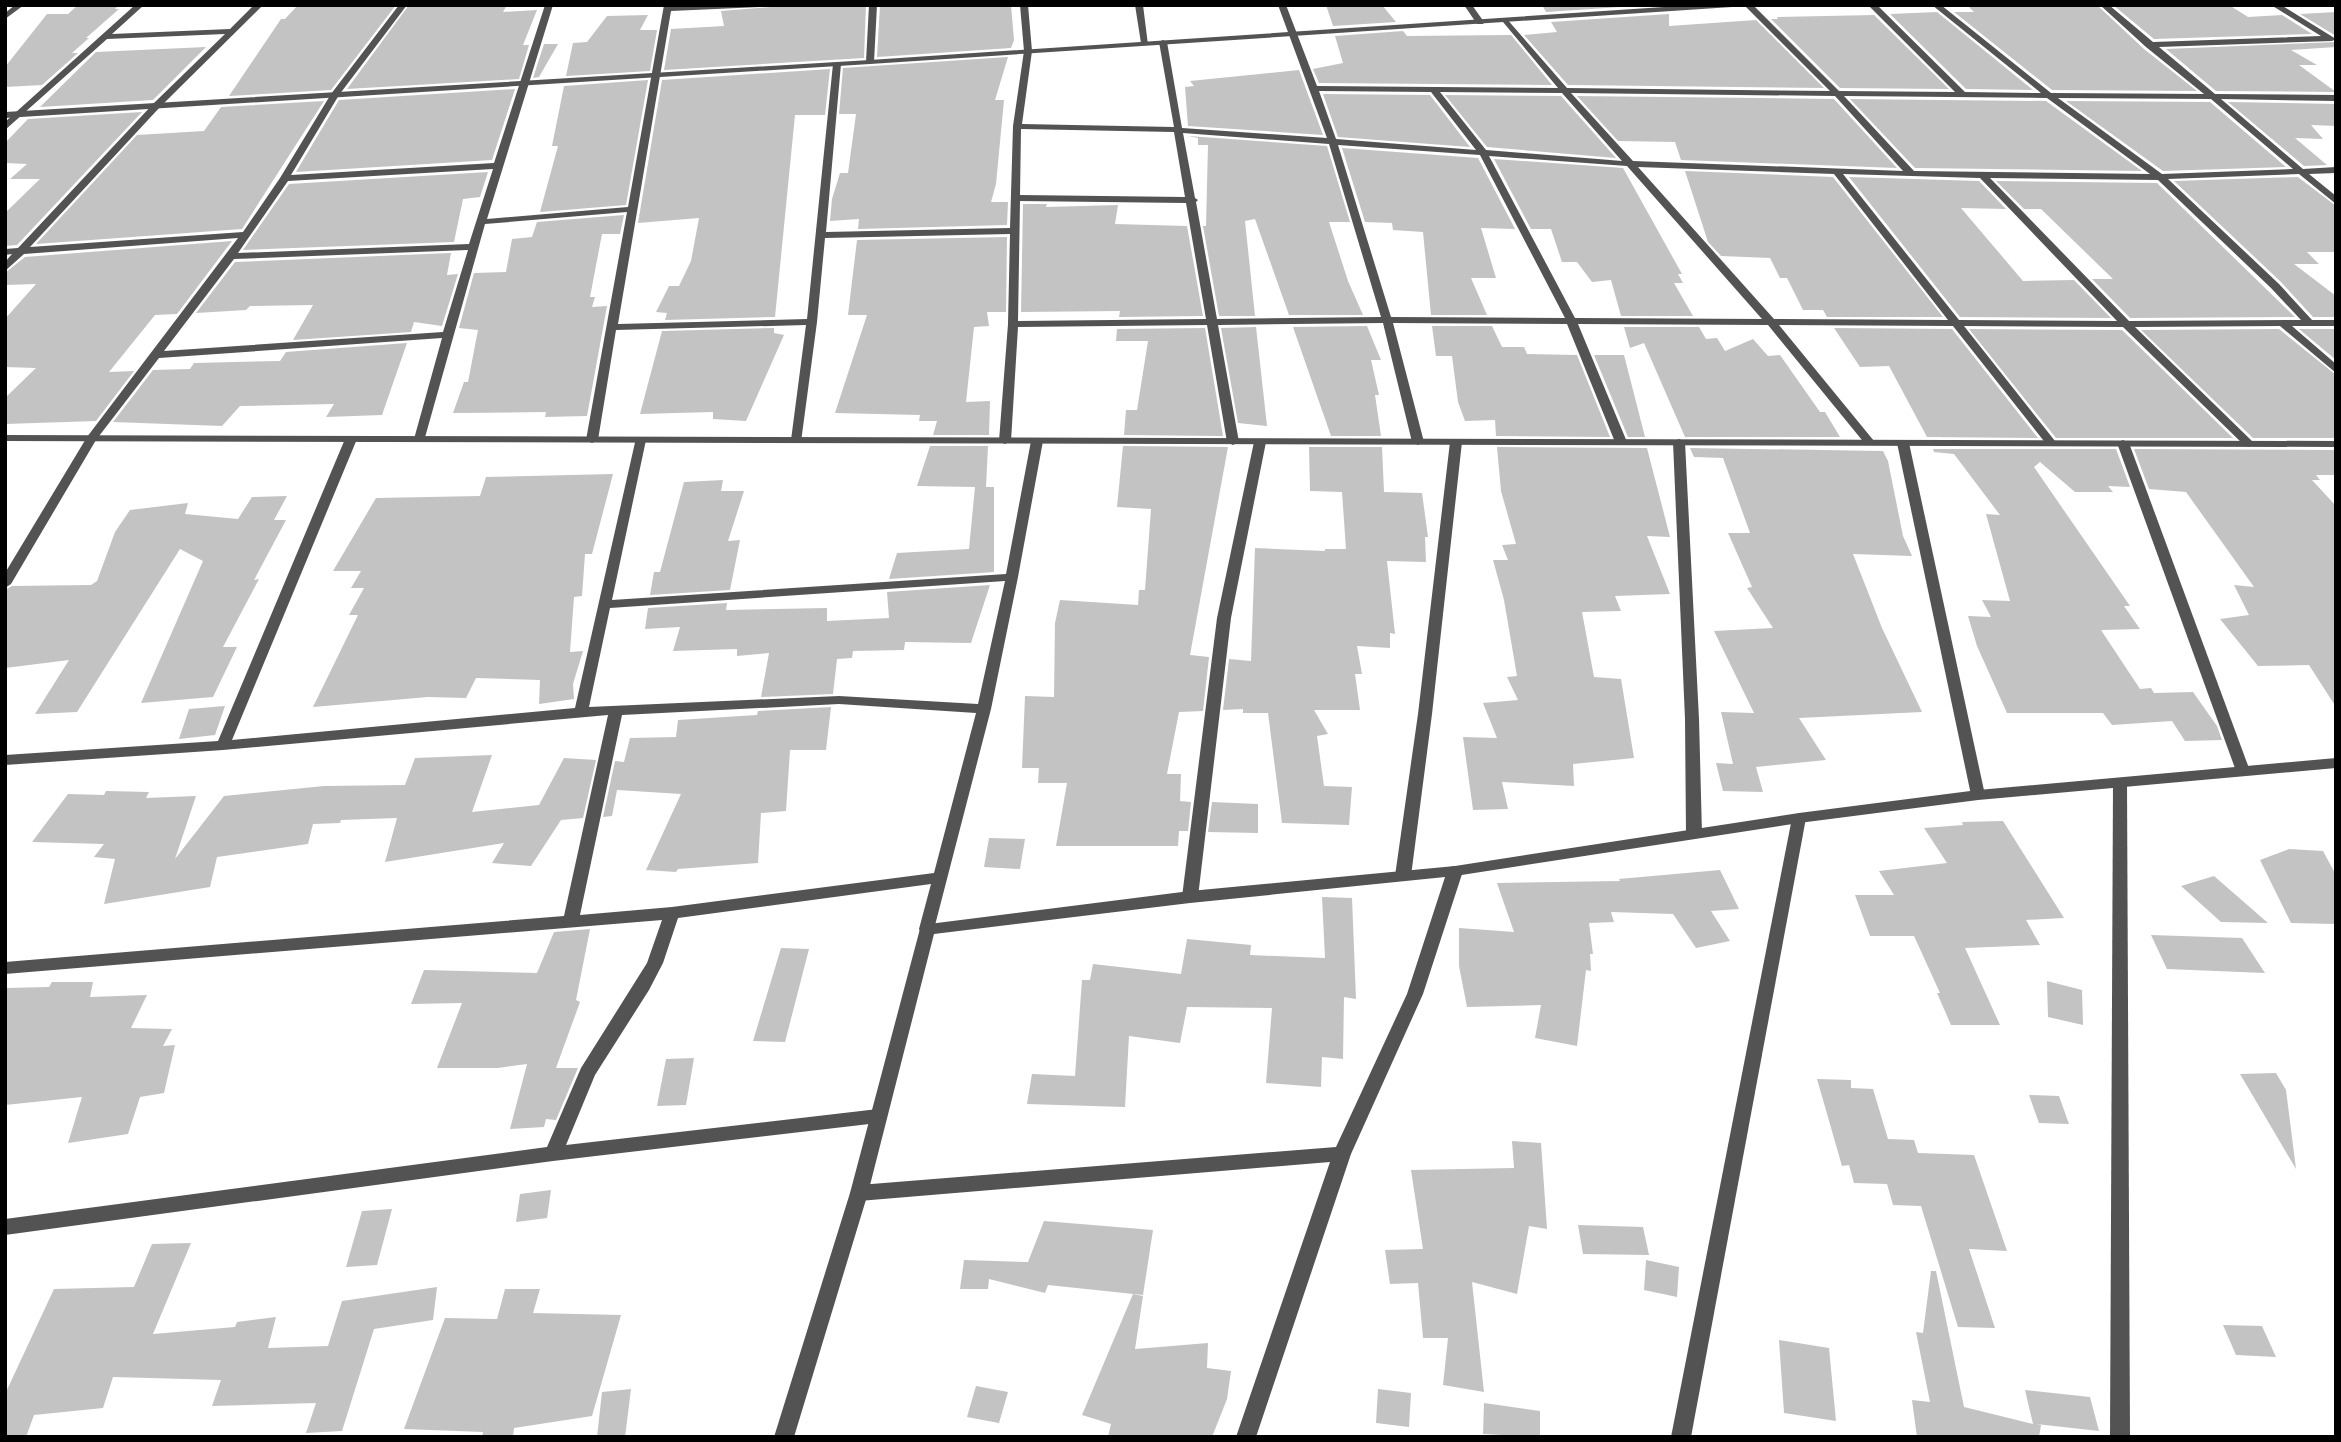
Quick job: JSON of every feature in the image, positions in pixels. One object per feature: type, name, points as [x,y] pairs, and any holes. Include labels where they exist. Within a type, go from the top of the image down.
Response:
[{"type":"street","points":[[5,127],[140,5]]},
{"type":"street","points":[[5,268],[156,104],[259,5]]},
{"type":"street","points":[[5,584],[91,439],[232,256],[285,178],[335,94],[403,5]]},
{"type":"street","points":[[420,439],[472,247],[549,5]]},
{"type":"street","points":[[592,440],[667,7],[760,5]]},
{"type":"street","points":[[870,62],[873,5]]},
{"type":"street","points":[[1005,441],[1013,324],[1017,126],[1028,51],[1024,5]]},
{"type":"street","points":[[1139,5],[1145,43]]},
{"type":"street","points":[[1282,5],[1334,142],[1389,320],[1418,442]]},
{"type":"street","points":[[1468,5],[1480,22]]},
{"type":"street","points":[[5,115],[655,76],[1480,22],[1668,7],[1732,5]]},
{"type":"street","points":[[1748,5],[1838,94],[1911,174]]},
{"type":"street","points":[[1872,5],[1963,95]]},
{"type":"street","points":[[1936,5],[2050,96],[2160,177],[2275,286],[2309,323]]},
{"type":"street","points":[[2104,5],[2336,201]]},
{"type":"street","points":[[2275,5],[2333,40]]},
{"type":"street","points":[[5,8],[19,6]]},
{"type":"street","points":[[5,17],[19,6]]},
{"type":"street","points":[[1506,20],[1565,92],[1769,320],[1870,443]]},
{"type":"street","points":[[104,37],[233,31]]},
{"type":"street","points":[[2149,45],[2333,40]]},
{"type":"street","points":[[1163,42],[1193,200],[1233,442]]},
{"type":"street","points":[[797,440],[812,322],[837,64]]},
{"type":"street","points":[[1313,88],[2336,98]]},
{"type":"street","points":[[1434,90],[1483,153],[1571,320],[1621,442]]},
{"type":"street","points":[[1017,126],[1180,130],[1631,164],[1836,172],[2160,177],[2336,170]]},
{"type":"street","points":[[285,178],[498,166]]},
{"type":"street","points":[[1836,172],[2051,443]]},
{"type":"street","points":[[1983,176],[2126,324],[2249,444]]},
{"type":"street","points":[[1016,198],[1193,200]]},
{"type":"street","points":[[480,222],[633,209]]},
{"type":"street","points":[[821,235],[1015,231]]},
{"type":"street","points":[[5,252],[246,235]]},
{"type":"street","points":[[232,256],[472,247]]},
{"type":"street","points":[[1013,324],[1213,320],[2336,323]]},
{"type":"street","points":[[612,327],[812,322]]},
{"type":"street","points":[[2283,324],[2336,370]]},
{"type":"street","points":[[155,355],[446,335]]},
{"type":"street","points":[[5,438],[2336,444]]},
{"type":"street","points":[[223,745],[351,439]]},
{"type":"street","points":[[581,712],[640,440]]},
{"type":"street","points":[[784,1437],[859,1193],[938,878],[984,709],[1013,577],[1037,441]]},
{"type":"street","points":[[1189,897],[1224,618],[1260,442]]},
{"type":"street","points":[[1402,876],[1425,714],[1456,442]]},
{"type":"street","points":[[1679,442],[1692,719],[1694,834]]},
{"type":"street","points":[[1903,443],[1978,795]]},
{"type":"street","points":[[2123,443],[2243,771]]},
{"type":"street","points":[[606,604],[1013,577]]},
{"type":"street","points":[[5,760],[223,745],[616,710],[839,700],[984,709]]},
{"type":"street","points":[[571,920],[616,710]]},
{"type":"street","points":[[927,929],[1189,897],[1455,871],[1799,818],[1978,795],[2336,763]]},
{"type":"street","points":[[2120,784],[2120,1437]]},
{"type":"street","points":[[1681,1437],[1799,818]]},
{"type":"street","points":[[1246,1437],[1342,1154],[1415,994],[1455,871]]},
{"type":"street","points":[[5,968],[672,913],[938,878]]},
{"type":"street","points":[[553,1154],[587,1073],[655,963],[672,913]]},
{"type":"street","points":[[5,1227],[553,1154],[878,1116]]},
{"type":"street","points":[[859,1193],[1342,1154]]},
{"type":"building","points":[[78,5],[119,5],[115,9],[119,9],[86,38],[89,38],[72,53],[78,53],[42,85],[5,87],[5,67],[47,14],[68,14]]},
{"type":"building","points":[[298,5],[396,5],[331,90],[229,96],[281,19],[285,19]]},
{"type":"building","points":[[409,5],[507,5],[503,12],[537,10],[523,45],[529,45],[519,79],[347,89]]},
{"type":"building","points":[[794,5],[866,5],[864,58],[664,70],[671,29],[724,26],[721,11]]},
{"type":"building","points":[[880,5],[1011,5],[1014,40],[1011,48],[877,57]]},
{"type":"building","points":[[1326,5],[1382,5],[1396,22],[1333,26]]},
{"type":"building","points":[[1542,5],[1651,5],[1546,12]]},
{"type":"building","points":[[2097,5],[2144,49],[2197,91],[2052,90],[1954,12],[1974,12],[1968,6]]},
{"type":"building","points":[[2113,5],[2229,5],[2248,17],[2282,15],[2312,34],[2154,39]]},
{"type":"building","points":[[1937,12],[2033,90],[1966,89],[1890,14]]},
{"type":"building","points":[[2336,12],[2336,36],[2300,14]]},
{"type":"building","points":[[1669,14],[1669,26],[1756,20],[1824,88],[1568,85],[1524,35],[1557,32],[1551,22]]},
{"type":"building","points":[[648,15],[640,30],[657,30],[650,71],[566,76],[573,43],[587,42],[607,16]]},
{"type":"building","points":[[1874,15],[1949,89],[1840,88],[1771,19]]},
{"type":"building","points":[[1403,31],[1407,36],[1511,35],[1552,85],[1319,83],[1313,69],[1343,63],[1335,36]]},
{"type":"building","points":[[2336,42],[2336,47],[2291,50],[2317,65],[2299,65],[2336,92],[2216,91],[2166,49]]},
{"type":"building","points":[[544,44],[558,44],[539,77],[533,78]]},
{"type":"building","points":[[206,47],[153,100],[40,107],[96,52]]},
{"type":"building","points":[[1008,57],[995,100],[1004,100],[996,184],[991,202],[1008,202],[1007,225],[858,229],[859,219],[830,221],[832,199],[840,173],[848,173],[856,114],[839,114],[843,68]]},
{"type":"building","points":[[830,69],[825,115],[795,115],[775,317],[665,320],[667,313],[656,312],[669,286],[679,286],[691,261],[699,218],[638,223],[662,80]]},
{"type":"building","points":[[1299,70],[1323,135],[1188,126],[1185,87],[1194,86],[1190,81]]},
{"type":"building","points":[[648,80],[626,205],[540,212],[558,146],[552,146],[564,86]]},
{"type":"building","points":[[515,89],[492,160],[296,172],[339,100]]},
{"type":"building","points":[[1323,94],[1430,95],[1470,147],[1338,137]]},
{"type":"building","points":[[1445,95],[1561,96],[1616,158],[1487,147]]},
{"type":"building","points":[[1577,96],[1834,99],[1897,168],[1681,160],[1675,142],[1618,141]]},
{"type":"building","points":[[1850,99],[2046,101],[2142,171],[1915,168]]},
{"type":"building","points":[[324,101],[242,229],[36,244],[137,135],[204,131],[221,107]]},
{"type":"building","points":[[2066,101],[2210,102],[2286,167],[2163,171]]},
{"type":"building","points":[[2228,102],[2336,104],[2336,126],[2311,125],[2323,139],[2295,138],[2327,165],[2304,166]]},
{"type":"building","points":[[142,112],[17,245],[5,246],[5,213],[40,179],[10,179],[27,164],[5,163],[5,143],[28,119]]},
{"type":"building","points":[[1188,136],[1327,146],[1350,222],[1329,222],[1348,281],[1363,315],[1289,315],[1255,219],[1245,221],[1255,316],[1219,316],[1203,226],[1206,226],[1208,145],[1198,145],[1198,138]]},
{"type":"building","points":[[1342,148],[1478,158],[1515,229],[1481,228],[1496,278],[1471,278],[1487,315],[1431,315],[1423,232],[1393,230],[1392,223],[1365,222]]},
{"type":"building","points":[[1494,159],[1623,168],[1682,274],[1678,274],[1683,283],[1674,283],[1693,316],[1621,316],[1611,280],[1592,282],[1577,262],[1562,262],[1551,229],[1531,229]]},
{"type":"building","points":[[1685,171],[1833,177],[1943,317],[1827,317],[1823,310],[1803,310],[1787,278],[1780,278],[1770,258],[1721,256],[1708,242]]},
{"type":"building","points":[[488,172],[480,197],[463,199],[454,242],[243,250],[289,184]]},
{"type":"building","points":[[1849,177],[1979,181],[2006,209],[1961,208],[2023,281],[2074,280],[2111,318],[1960,317]]},
{"type":"building","points":[[2298,177],[2336,206],[2336,252],[2307,252],[2319,264],[2294,264],[2336,296],[2336,317],[2313,317],[2281,282],[2174,181]]},
{"type":"building","points":[[1996,181],[2157,183],[2295,317],[2130,318],[2092,279],[2113,279],[2041,209],[2024,209]]},
{"type":"building","points":[[1023,204],[1047,204],[1046,207],[1118,205],[1115,224],[1187,226],[1203,316],[1119,317],[1120,311],[1021,312]]},
{"type":"building","points":[[624,215],[620,234],[602,234],[590,297],[595,297],[592,307],[607,306],[587,416],[545,417],[546,412],[453,413],[464,382],[468,382],[478,330],[459,328],[474,273],[506,272],[512,239],[532,237],[537,222]]},
{"type":"building","points":[[1007,237],[1006,312],[987,312],[989,326],[974,327],[966,402],[990,401],[989,435],[933,435],[937,421],[919,421],[920,415],[835,413],[867,315],[848,315],[857,240]]},
{"type":"building","points":[[232,241],[177,314],[155,315],[109,372],[134,371],[96,421],[5,424],[5,398],[36,368],[5,367],[5,319],[36,284],[5,285],[5,273],[25,257]]},
{"type":"building","points":[[451,253],[447,275],[458,274],[442,326],[414,322],[411,332],[293,340],[313,305],[250,306],[246,310],[196,313],[235,262]]},
{"type":"building","points":[[1367,326],[1381,360],[1371,360],[1379,395],[1375,395],[1381,436],[1331,436],[1293,327]]},
{"type":"building","points":[[1432,326],[1492,326],[1502,347],[1524,347],[1527,354],[1577,355],[1610,437],[1496,436],[1495,420],[1465,421],[1458,402],[1452,356],[1436,356]]},
{"type":"building","points":[[1256,327],[1267,426],[1238,423],[1221,328]]},
{"type":"building","points":[[1624,327],[1699,327],[1706,339],[1717,338],[1725,351],[1753,339],[1768,356],[1780,355],[1820,412],[1825,412],[1840,437],[1685,437],[1644,343],[1630,348]]},
{"type":"building","points":[[774,328],[774,333],[784,335],[746,421],[713,419],[713,412],[640,414],[662,331]]},
{"type":"building","points":[[1205,328],[1223,436],[1124,435],[1126,410],[1137,410],[1148,341],[1116,341],[1117,329]]},
{"type":"building","points":[[1834,328],[1952,329],[2038,438],[1927,437],[1889,366],[1860,367]]},
{"type":"building","points":[[1969,329],[2122,330],[2233,438],[2056,438]]},
{"type":"building","points":[[2279,329],[2336,375],[2336,438],[2253,438],[2141,330]]},
{"type":"building","points":[[2299,329],[2336,329],[2336,360]]},
{"type":"building","points":[[407,343],[382,415],[326,417],[334,404],[240,406],[222,426],[113,422],[153,370],[190,369],[194,363],[280,361],[286,352]]},
{"type":"building","points":[[1594,355],[1624,355],[1645,437],[1628,437]]},
{"type":"building","points":[[930,446],[988,446],[986,487],[994,487],[994,572],[889,579],[897,553],[969,549],[975,487],[917,486]]},
{"type":"building","points":[[1123,446],[1228,447],[1190,655],[1209,657],[1203,711],[1179,712],[1167,774],[1181,774],[1180,801],[1191,802],[1188,831],[1179,831],[1178,846],[1056,846],[1067,783],[1038,783],[1039,768],[1022,768],[1025,696],[1054,697],[1055,623],[1060,600],[1138,605],[1139,590],[1145,590],[1151,509],[1117,507]]},
{"type":"building","points":[[1309,447],[1382,447],[1384,492],[1422,493],[1428,537],[1425,537],[1426,562],[1387,561],[1395,634],[1390,633],[1390,648],[1357,646],[1362,674],[1355,674],[1360,710],[1314,710],[1328,734],[1317,736],[1324,786],[1352,787],[1349,825],[1282,823],[1268,713],[1243,713],[1243,709],[1223,710],[1229,659],[1251,661],[1255,548],[1325,551],[1346,549],[1342,492],[1310,491]]},
{"type":"building","points":[[1497,447],[1647,448],[1670,537],[1647,536],[1670,594],[1615,596],[1621,611],[1582,612],[1594,677],[1621,679],[1634,758],[1573,764],[1574,786],[1502,782],[1508,809],[1473,810],[1463,737],[1497,738],[1483,703],[1518,700],[1507,677],[1517,676],[1504,600],[1493,560],[1508,560],[1502,545],[1516,544],[1501,491]]},
{"type":"building","points":[[1690,448],[1883,451],[1888,461],[1903,536],[1912,556],[1853,554],[1882,628],[1922,712],[1799,718],[1826,760],[1756,767],[1763,792],[1723,791],[1716,763],[1733,764],[1721,712],[1754,713],[1714,631],[1773,628],[1747,588],[1752,587],[1728,533],[1750,533],[1723,458],[1694,457]]},
{"type":"building","points":[[1933,449],[2116,449],[2130,487],[2108,486],[2113,492],[2075,492],[2040,462],[2034,467],[2130,606],[2124,606],[2140,629],[2101,630],[2140,689],[2151,688],[2154,693],[2193,692],[2217,726],[2222,740],[2185,741],[2172,721],[2112,725],[2103,713],[2007,713],[1977,646],[1968,616],[1991,617],[1982,600],[2010,601],[1986,514],[2000,515],[1954,454],[1934,452]]},
{"type":"building","points":[[2134,449],[2336,450],[2336,475],[2316,475],[2320,480],[2312,480],[2336,506],[2336,707],[2309,665],[2258,666],[2220,619],[2249,615],[2234,585],[2254,587],[2186,492],[2149,489]]},
{"type":"building","points":[[613,474],[592,554],[585,554],[582,596],[574,597],[570,652],[583,651],[573,684],[574,699],[539,704],[540,680],[476,678],[466,698],[428,697],[313,707],[358,615],[349,615],[364,588],[351,588],[361,571],[333,571],[376,498],[480,496],[486,477]]},
{"type":"building","points":[[723,480],[721,491],[744,491],[728,541],[740,540],[730,590],[650,595],[654,572],[660,572],[684,482]]},
{"type":"building","points":[[287,496],[274,520],[286,520],[223,647],[237,647],[213,697],[141,703],[203,561],[180,549],[77,712],[35,714],[69,660],[5,668],[5,590],[12,586],[91,585],[97,581],[115,532],[130,510],[188,503],[185,514],[238,519],[252,497]]},
{"type":"building","points":[[990,585],[971,643],[905,642],[904,650],[853,651],[852,658],[837,659],[833,694],[761,697],[769,653],[737,656],[737,649],[673,651],[680,627],[645,629],[648,608],[727,603],[726,610],[827,608],[827,621],[889,618],[887,592]]},
{"type":"building","points":[[225,706],[215,735],[179,739],[189,709]]},
{"type":"building","points":[[831,707],[826,750],[790,750],[786,811],[761,813],[758,863],[678,869],[676,872],[646,870],[681,794],[617,790],[612,816],[603,817],[615,761],[624,762],[630,738],[676,737],[678,720],[757,715],[758,711]]},
{"type":"building","points":[[492,755],[472,812],[539,805],[564,758],[596,760],[583,818],[561,820],[531,866],[492,863],[504,843],[385,862],[397,818],[341,820],[340,823],[313,824],[308,844],[217,857],[210,887],[104,904],[115,859],[94,857],[104,844],[32,842],[68,794],[104,795],[106,791],[149,792],[146,798],[196,796],[175,859],[224,796],[324,786],[405,785],[415,758]]},
{"type":"building","points":[[1212,802],[1258,804],[1258,833],[1208,832]]},
{"type":"building","points":[[2003,821],[2064,918],[2026,920],[2040,945],[1965,948],[2000,1025],[1951,1025],[1937,993],[1940,993],[1914,936],[1870,936],[1855,895],[1894,895],[1879,871],[1947,863],[1924,828],[1963,825],[1962,822]]},
{"type":"building","points":[[989,838],[1025,839],[1020,869],[984,867]]},
{"type":"building","points":[[2289,849],[2323,851],[2336,875],[2336,924],[2291,923],[2260,860]]},
{"type":"building","points":[[1720,870],[1739,909],[1711,911],[1730,941],[1696,948],[1673,914],[1611,912],[1614,922],[1589,923],[1593,954],[1590,954],[1591,971],[1586,970],[1577,1046],[1535,1038],[1541,1005],[1467,1007],[1459,966],[1459,928],[1514,932],[1497,883],[1620,881],[1619,879]]},
{"type":"building","points":[[2214,876],[2268,923],[2221,922],[2181,886]]},
{"type":"building","points":[[1322,897],[1352,898],[1356,999],[1344,997],[1343,1059],[1322,1057],[1321,1087],[1266,1083],[1272,1008],[1187,1007],[1180,1043],[1129,1036],[1125,1107],[1027,1104],[1032,1074],[1075,1076],[1082,980],[1090,980],[1093,964],[1181,974],[1187,939],[1251,945],[1250,955],[1325,958]]},
{"type":"building","points":[[590,929],[576,1000],[580,1002],[556,1068],[578,1068],[556,1120],[546,1119],[544,1127],[510,1129],[527,1064],[498,1068],[437,1068],[462,1003],[411,1004],[424,970],[537,973],[554,932]]},
{"type":"building","points":[[2151,935],[2242,938],[2265,973],[2167,969]]},
{"type":"building","points":[[781,948],[809,949],[785,1042],[753,1041]]},
{"type":"building","points":[[2047,981],[2082,990],[2083,1025],[2048,1017]]},
{"type":"building","points":[[52,982],[93,982],[90,997],[147,995],[131,1028],[172,1029],[163,1046],[175,1045],[164,1093],[140,1097],[128,1134],[68,1143],[82,1097],[5,1105],[5,988],[49,987]]},
{"type":"building","points":[[694,1058],[686,1105],[657,1106],[666,1059]]},
{"type":"building","points":[[2276,1073],[2286,1090],[2296,1169],[2240,1074]]},
{"type":"building","points":[[1817,1079],[1851,1080],[1851,1088],[1873,1089],[1888,1139],[1914,1140],[1918,1153],[1974,1155],[2007,1251],[1969,1249],[1995,1328],[1958,1327],[1921,1206],[1893,1205],[1887,1184],[1854,1183],[1849,1165],[1842,1166]]},
{"type":"building","points":[[2029,1095],[2059,1096],[2069,1124],[2039,1123]]},
{"type":"building","points":[[1512,1141],[1541,1143],[1547,1229],[1529,1226],[1517,1294],[1472,1282],[1484,1392],[1443,1385],[1448,1338],[1423,1338],[1418,1283],[1390,1284],[1385,1250],[1423,1249],[1411,1170],[1514,1168]]},
{"type":"building","points":[[551,1190],[547,1218],[516,1222],[520,1194]]},
{"type":"building","points":[[392,1209],[377,1265],[346,1267],[362,1211]]},
{"type":"building","points":[[1044,1221],[1153,1230],[1143,1295],[1048,1285],[1045,1293],[989,1279],[988,1289],[960,1289],[964,1260],[1028,1262]]},
{"type":"building","points":[[1578,1225],[1643,1227],[1649,1255],[1583,1254]]},
{"type":"building","points":[[191,1243],[153,1334],[235,1327],[237,1322],[276,1317],[268,1348],[328,1346],[342,1301],[437,1287],[433,1320],[374,1329],[342,1431],[306,1433],[316,1403],[212,1406],[221,1380],[113,1377],[103,1408],[34,1415],[26,1437],[5,1437],[5,1394],[54,1289],[134,1287],[152,1244]]},
{"type":"building","points":[[1646,1260],[1679,1267],[1677,1297],[1644,1290]]},
{"type":"building","points":[[1931,1271],[1936,1271],[1964,1407],[2033,1424],[2025,1390],[2090,1397],[2099,1431],[2036,1424],[2041,1425],[2039,1437],[1917,1437],[1912,1400],[1930,1402],[1916,1332],[1923,1333]]},
{"type":"building","points":[[505,1289],[540,1289],[533,1313],[621,1315],[592,1416],[514,1428],[513,1437],[482,1437],[483,1432],[404,1429],[445,1318],[497,1319]]},
{"type":"building","points":[[1133,1294],[1143,1296],[1135,1349],[1208,1343],[1207,1368],[1231,1371],[1227,1399],[1212,1437],[1108,1437],[1111,1424],[1082,1415]]},
{"type":"building","points":[[2223,1325],[2262,1326],[2276,1357],[2236,1355]]},
{"type":"building","points":[[1779,1340],[1829,1348],[1836,1421],[1784,1413]]},
{"type":"building","points":[[976,1386],[1008,1392],[999,1423],[967,1417]]},
{"type":"building","points":[[631,1389],[625,1437],[597,1437],[602,1392]]},
{"type":"building","points":[[1378,1389],[1411,1393],[1409,1427],[1376,1423]]},
{"type":"building","points":[[1484,1403],[1540,1411],[1540,1437],[1483,1434]]}]
